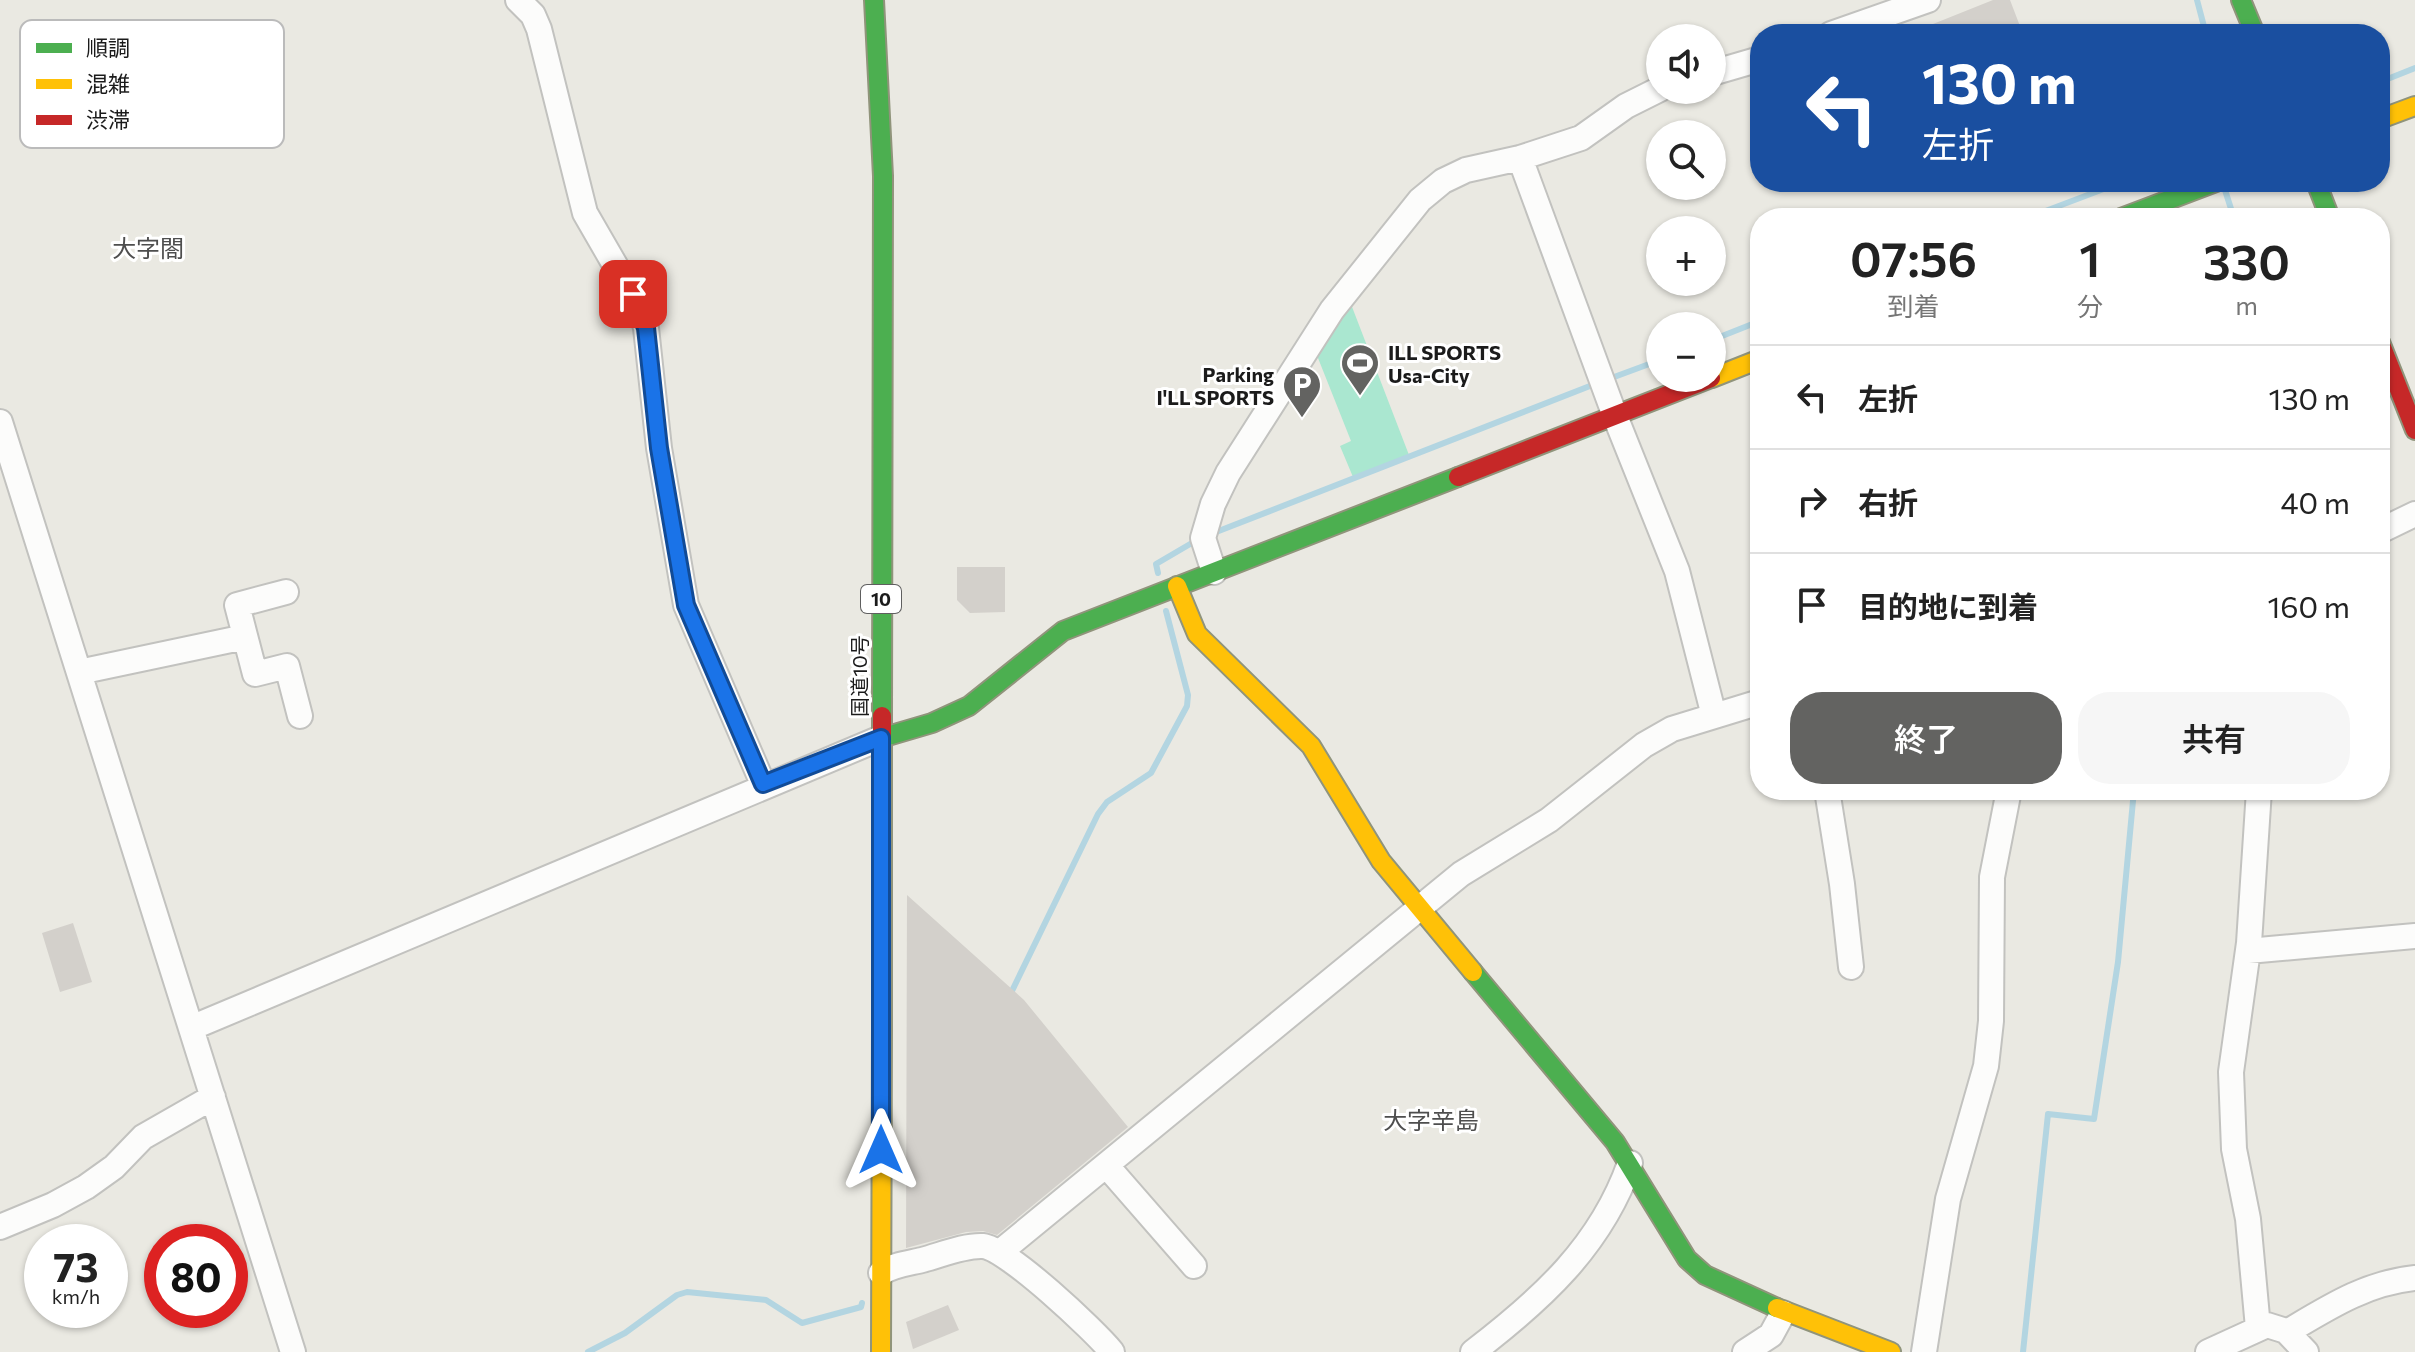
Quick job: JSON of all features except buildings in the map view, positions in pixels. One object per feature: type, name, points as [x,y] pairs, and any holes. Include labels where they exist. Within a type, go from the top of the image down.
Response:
[{"type":"main road","name":"国道10号","points":[[874,0],[883,176],[881,1352]]},
{"type":"main road","points":[[2241,0],[2251,24]]},
{"type":"main road","points":[[2390,115],[2415,106]]},
{"type":"main road","points":[[2160,208],[2194,192]]},
{"type":"main road","points":[[1726,372],[1750,363]]},
{"type":"main road","points":[[2390,367],[2415,430]]},
{"type":"main road","points":[[881,738],[953,715],[981,699],[1045,641],[1082,623],[1676,392]]},
{"type":"main road","points":[[1177,586],[1197,634],[1311,746],[1370,845],[1599,1121],[1630,1163],[1680,1249],[1695,1267],[1720,1284],[1783,1313],[1891,1352]]},
{"type":"street","points":[[1860,24],[1928,0]]},
{"type":"street","points":[[524,2],[539,29],[585,213],[633,294],[646,328],[659,448],[686,605],[763,784]]},
{"type":"street","points":[[1726,69],[1750,62]]},
{"type":"street","points":[[1214,572],[1203,538],[1218,494],[1332,310],[1420,200],[1443,181],[1466,170],[1520,158],[1581,138],[1626,106],[1646,96]]},
{"type":"street","points":[[1520,158],[1615,416],[1677,571],[1714,716]]},
{"type":"street","points":[[0,422],[293,1352]]},
{"type":"street","points":[[2390,526],[2415,514]]},
{"type":"street","points":[[286,592],[237,605],[255,674],[287,666],[300,716]]},
{"type":"street","points":[[79,672],[245,637]]},
{"type":"street","points":[[1000,1252],[1418,906],[1470,868],[1549,820],[1644,745],[1672,729],[1750,705]]},
{"type":"street","points":[[191,1028],[763,784],[881,738]]},
{"type":"street","points":[[1829,800],[1851,967]]},
{"type":"street","points":[[1924,1352],[1948,1199],[1986,1066],[1991,1021],[1992,877],[2007,800]]},
{"type":"street","points":[[2258,800],[2248,951],[2232,1056],[2232,1130],[2248,1219],[2258,1328]]},
{"type":"street","points":[[2248,951],[2415,936]]},
{"type":"street","points":[[0,1227],[63,1201],[86,1187],[114,1167],[143,1137],[213,1097]]},
{"type":"street","points":[[1473,1352],[1513,1319],[1593,1240],[1610,1211],[1630,1163]]},
{"type":"street","points":[[1106,1165],[1194,1266]]},
{"type":"street","points":[[881,1272],[975,1246],[986,1246],[1000,1252],[1089,1327],[1112,1352]]},
{"type":"street","points":[[2287,1332],[2358,1291],[2415,1278]]},
{"type":"street","points":[[1760,1348],[1783,1313]]},
{"type":"street","points":[[2208,1352],[2267,1325],[2287,1332],[2306,1352]]},
{"type":"green space","name":"ILL SPORTS Usa-City","points":[[1349,299],[1409,455],[1353,477],[1340,446],[1351,441],[1316,353]]},
{"type":"waterway","points":[[2197,0],[2203,24]]},
{"type":"waterway","points":[[2390,78],[2415,68]]},
{"type":"waterway","points":[[2053,208],[2096,192]]},
{"type":"waterway","points":[[2226,192],[2231,208]]},
{"type":"waterway","points":[[1726,334],[1750,325]]},
{"type":"waterway","points":[[1606,380],[1646,365]]},
{"type":"waterway","points":[[1211,534],[1595,384]]},
{"type":"waterway","points":[[1158,573],[1156,564],[1197,540]]},
{"type":"waterway","points":[[1010,995],[1098,814],[1107,802],[1151,773],[1187,706],[1188,695],[1166,611]]},
{"type":"waterway","points":[[2023,1352],[2048,1114],[2094,1119],[2118,962],[2133,800]]},
{"type":"waterway","points":[[588,1352],[625,1333],[677,1295],[687,1292],[766,1300],[802,1323],[861,1307],[862,1303]]},
{"type":"traffic: fast","points":[[874,0],[883,176],[882,716]]},
{"type":"traffic: fast","points":[[2241,0],[2251,24]]},
{"type":"traffic: fast","points":[[2147,208],[2190,192]]},
{"type":"traffic: fast","points":[[2320,192],[2326,208]]},
{"type":"traffic: fast","points":[[881,738],[932,723],[969,706],[1063,631],[1458,477]]},
{"type":"traffic: fast","points":[[1473,972],[1615,1142],[1687,1259],[1705,1275],[1777,1308]]},
{"type":"traffic: slow","points":[[2390,115],[2415,106]]},
{"type":"traffic: slow","points":[[1726,372],[1750,363]]},
{"type":"traffic: slow","points":[[1177,586],[1197,634],[1311,746],[1381,861],[1473,972]]},
{"type":"traffic: slow","points":[[881,1352],[882,1030]]},
{"type":"traffic: slow","points":[[1777,1308],[1891,1352]]},
{"type":"traffic: jam","points":[[2390,367],[2415,430]]},
{"type":"traffic: jam","points":[[1458,477],[1675,392]]},
{"type":"traffic: jam","points":[[882,716],[882,1030]]},
{"type":"place","name":"ILL SPORTS Usa-City","points":[[1360,397]]},
{"type":"place","name":"Parking I'LL SPORTS","points":[[1302,419]]},
{"type":"district","name":"大字閤","points":[[148,247]]},
{"type":"district","name":"大字辛島","points":[[1431,1119]]},
{"type":"route","points":[[633,294],[646,328],[659,448],[686,605],[763,784],[881,738],[881,1150]]}]
